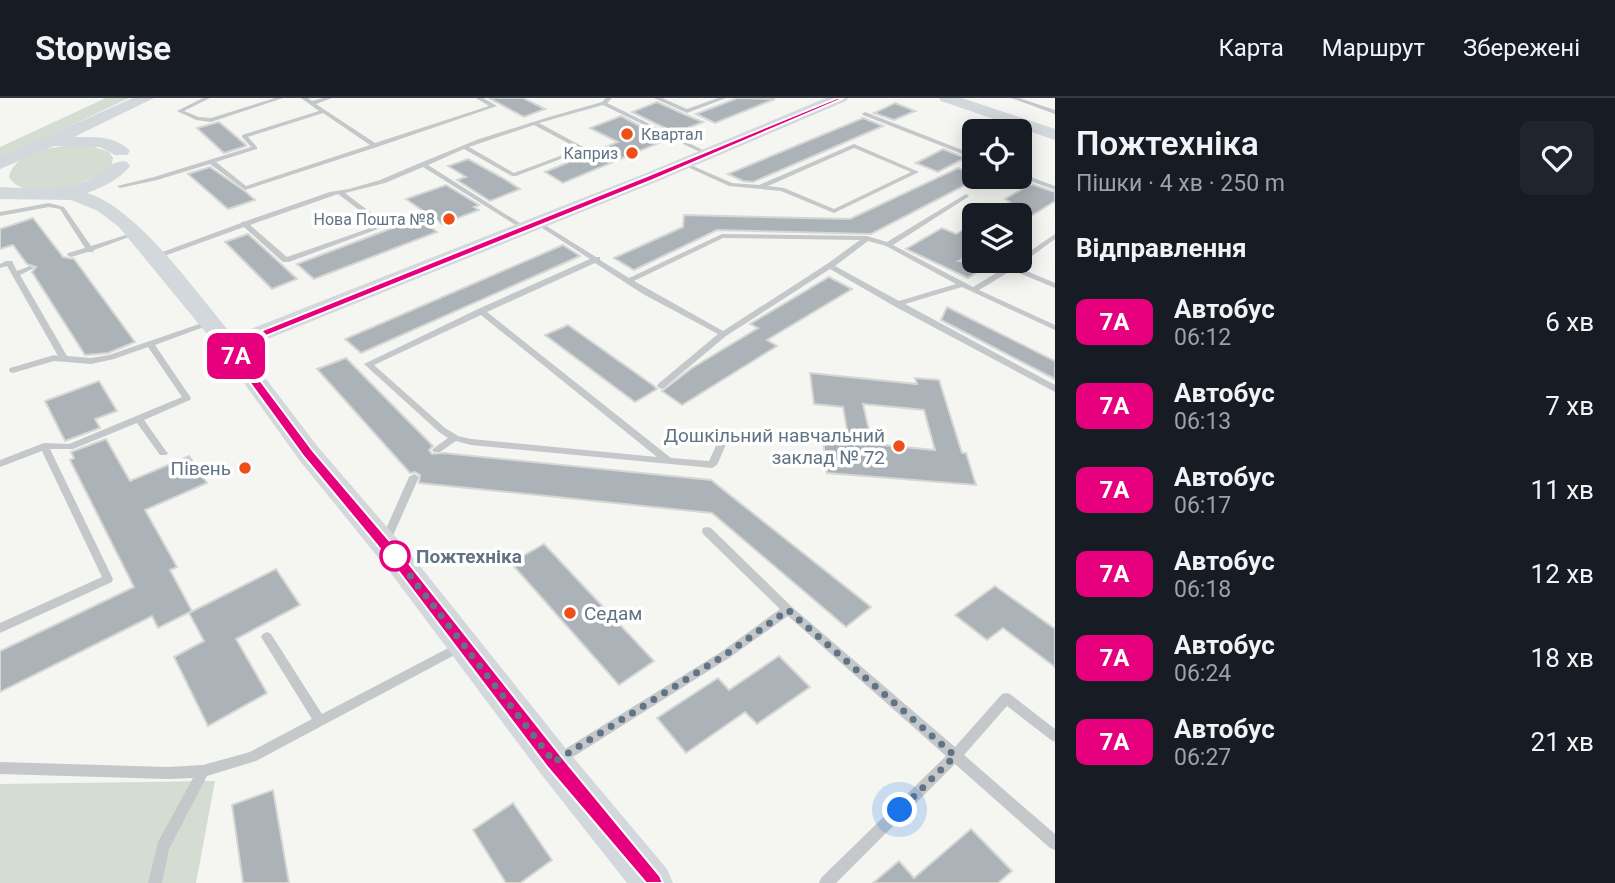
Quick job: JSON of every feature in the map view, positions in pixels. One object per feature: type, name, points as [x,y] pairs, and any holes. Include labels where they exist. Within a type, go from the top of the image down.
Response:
[{"type":"main road","points":[[229,346],[684,164],[840,98]]},
{"type":"main road","points":[[947,98],[1055,135]]},
{"type":"main road","points":[[0,164],[141,100]]},
{"type":"main road","points":[[130,229],[120,186],[120,139],[123,127],[141,100]]},
{"type":"main road","points":[[0,172],[22,153],[55,143],[103,142],[121,159]]},
{"type":"main road","points":[[64,193],[100,182],[121,159]]},
{"type":"main road","points":[[0,183],[9,193],[64,193],[88,197],[107,205],[130,229],[229,346],[309,454],[385,544],[554,762],[653,883]]},
{"type":"lane","points":[[207,98],[180,111],[198,119],[211,120],[280,98]]},
{"type":"lane","points":[[304,98],[374,146]]},
{"type":"lane","points":[[312,103],[329,98]]},
{"type":"lane","points":[[212,162],[245,188],[494,106],[479,98]]},
{"type":"lane","points":[[657,98],[687,111],[723,98]]},
{"type":"lane","points":[[1014,98],[1055,112]]},
{"type":"lane","points":[[152,257],[244,223],[398,176],[464,147],[606,100],[708,154]]},
{"type":"lane","points":[[120,186],[255,148],[244,136],[324,111]]},
{"type":"lane","points":[[865,114],[962,152]]},
{"type":"lane","points":[[464,147],[514,175],[584,149],[534,123]]},
{"type":"lane","points":[[760,187],[854,146],[916,172],[834,211]]},
{"type":"lane","points":[[422,164],[597,259],[629,281],[723,334]]},
{"type":"lane","points":[[684,164],[731,185],[782,189],[834,211],[844,219]]},
{"type":"lane","points":[[1032,179],[1055,188]]},
{"type":"lane","points":[[244,223],[286,260],[384,225],[340,193]]},
{"type":"lane","points":[[888,245],[966,196]]},
{"type":"lane","points":[[0,214],[49,205],[62,208],[90,250]]},
{"type":"lane","points":[[71,256],[90,250],[130,229]]},
{"type":"lane","points":[[629,281],[722,236],[864,236],[888,245],[973,290],[1055,328]]},
{"type":"lane","points":[[661,386],[723,334],[830,266],[864,236]]},
{"type":"lane","points":[[1032,253],[1055,236]]},
{"type":"lane","points":[[597,259],[368,364],[455,438],[712,465],[725,435]]},
{"type":"lane","points":[[0,266],[9,263],[64,359]]},
{"type":"lane","points":[[830,266],[1055,389]]},
{"type":"lane","points":[[16,274],[30,268]]},
{"type":"lane","points":[[973,290],[1002,273]]},
{"type":"lane","points":[[1026,273],[1055,286]]},
{"type":"lane","points":[[897,304],[964,284]]},
{"type":"lane","points":[[481,311],[669,460]]},
{"type":"lane","points":[[13,370],[54,358],[91,361],[208,324]]},
{"type":"lane","points":[[0,464],[44,446],[70,447],[187,398],[150,344]]},
{"type":"lane","points":[[138,418],[163,453]]},
{"type":"lane","points":[[437,450],[455,438]]},
{"type":"lane","points":[[0,628],[108,579],[44,446]]},
{"type":"lane","points":[[385,544],[414,477]]},
{"type":"lane","points":[[707,531],[788,610],[1055,843]]},
{"type":"lane","points":[[554,762],[725,655],[788,610]]},
{"type":"lane","points":[[267,637],[320,722]]},
{"type":"lane","points":[[0,768],[203,771],[252,757],[464,645]]},
{"type":"lane","points":[[826,883],[955,756],[1006,698],[1055,736]]},
{"type":"lane","points":[[155,883],[163,847],[203,771]]},
{"type":"shaded area","points":[[106,98],[129,98],[0,159],[0,147]]},
{"type":"shaded area","points":[[88,145],[109,152],[113,158],[112,164],[91,178],[60,189],[29,190],[17,185],[9,177],[13,167],[31,154],[54,147]]},
{"type":"shaded area","points":[[215,781],[196,883],[0,883],[0,784]]},
{"type":"building","points":[[489,98],[523,98],[545,109],[524,117]]},
{"type":"building","points":[[738,98],[775,99],[715,123],[696,114]]},
{"type":"building","points":[[657,102],[703,122],[675,133],[632,112]]},
{"type":"building","points":[[895,103],[915,111],[894,120],[874,113]]},
{"type":"building","points":[[621,116],[666,140],[563,183],[545,172],[618,142],[590,128]]},
{"type":"building","points":[[863,118],[883,126],[753,182],[728,174]]},
{"type":"building","points":[[219,122],[246,146],[224,153],[197,128]]},
{"type":"building","points":[[943,149],[962,157],[962,160],[938,172],[916,163]]},
{"type":"building","points":[[468,159],[520,189],[490,201],[457,180],[466,177],[448,166]]},
{"type":"building","points":[[210,167],[255,200],[228,209],[188,174]]},
{"type":"building","points":[[958,168],[962,170],[962,187],[871,234],[717,230],[634,270],[614,258],[683,227],[684,215],[850,219]]},
{"type":"building","points":[[1032,184],[1055,192],[1055,201],[1032,215],[1032,203],[1008,203],[1005,199],[1022,189],[1032,189]]},
{"type":"building","points":[[446,185],[479,205],[474,207],[479,210],[442,224],[406,199]]},
{"type":"building","points":[[33,218],[63,257],[74,259],[135,342],[108,353],[85,355],[32,272],[36,267],[27,264],[13,245],[0,249],[0,229]]},
{"type":"building","points":[[419,218],[437,232],[314,279],[297,264]]},
{"type":"building","points":[[942,228],[956,234],[962,231],[962,259],[959,261],[962,261],[962,273],[976,273],[968,278],[906,249]]},
{"type":"building","points":[[248,234],[297,279],[272,289],[225,242]]},
{"type":"building","points":[[563,245],[580,256],[361,353],[345,339]]},
{"type":"building","points":[[829,277],[852,289],[767,340],[777,346],[682,405],[662,391],[692,368],[758,328],[750,324]]},
{"type":"building","points":[[947,307],[1055,361],[1055,379],[941,320]]},
{"type":"building","points":[[568,325],[657,389],[635,402],[545,335]]},
{"type":"building","points":[[346,358],[433,446],[429,450],[432,454],[711,480],[871,607],[846,627],[712,513],[419,483],[420,475],[410,473],[317,369]]},
{"type":"building","points":[[810,373],[917,384],[915,378],[939,380],[962,453],[966,453],[976,485],[827,473],[823,439],[849,442],[843,407],[814,404]],"holes":[[[863,404],[924,410],[935,450],[872,444]]]},
{"type":"building","points":[[99,381],[117,411],[95,419],[100,428],[65,441],[45,401]]},
{"type":"building","points":[[106,439],[130,481],[189,456],[207,483],[145,510],[177,567],[170,570],[192,611],[158,628],[152,616],[0,692],[0,651],[134,587],[70,460],[74,458],[71,452]]},
{"type":"building","points":[[544,544],[654,661],[619,685],[511,563]]},
{"type":"building","points":[[276,569],[300,605],[236,639],[267,693],[208,726],[174,657],[204,641],[189,613]]},
{"type":"building","points":[[995,586],[1055,629],[1055,667],[1003,628],[987,640],[955,615]]},
{"type":"building","points":[[779,656],[810,687],[757,724],[745,712],[686,753],[657,718],[718,678],[729,690]]},
{"type":"building","points":[[273,790],[289,883],[243,883],[232,805]]},
{"type":"building","points":[[513,803],[552,860],[520,883],[506,883],[473,830]]},
{"type":"building","points":[[971,829],[1012,871],[998,883],[873,883],[899,861],[914,878]]},
{"type":"bus line","name":"7А","points":[[653,883],[554,762],[401,564],[309,454],[229,346],[650,178],[840,98]]},
{"type":"place","name":"Квартал","points":[[627,134]]},
{"type":"place","name":"Каприз","points":[[632,153]]},
{"type":"place","name":"Нова Пошта №8","points":[[449,219]]},
{"type":"place","name":"Дошкільний навчальний заклад № 72","points":[[899,446]]},
{"type":"place","name":"Півень","points":[[245,468]]},
{"type":"place","name":"Пожтехніка","points":[[395,556]]},
{"type":"place","name":"Седам","points":[[570,613]]},
{"type":"route","points":[[395,556],[554,762],[725,655],[788,610],[955,756],[900,810]]}]
